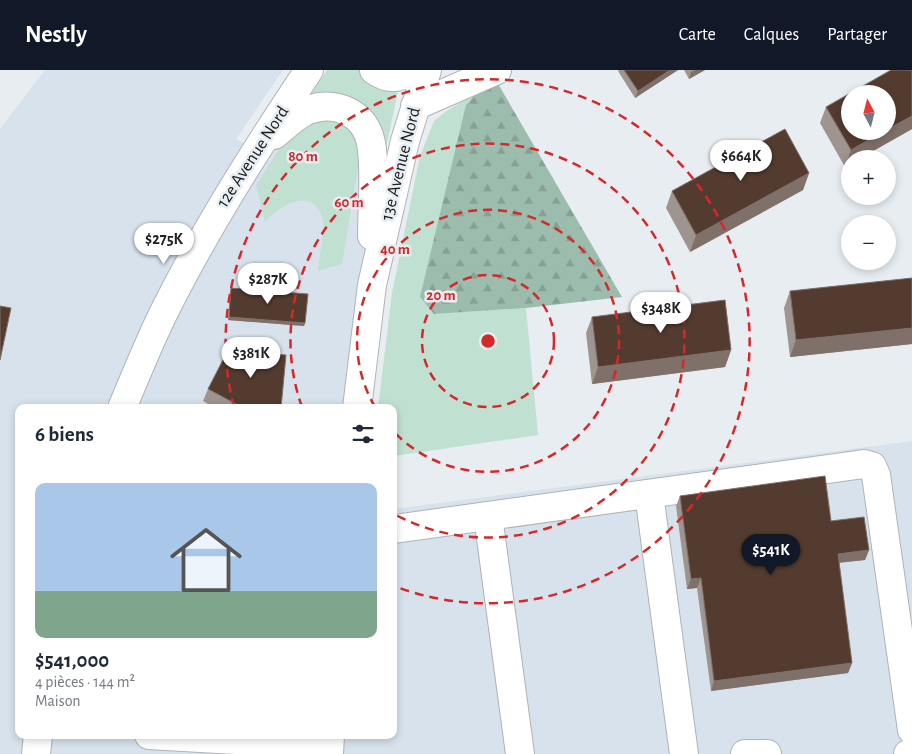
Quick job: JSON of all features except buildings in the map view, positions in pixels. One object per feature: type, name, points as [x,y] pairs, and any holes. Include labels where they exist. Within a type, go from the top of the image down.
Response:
[{"type":"main road","name":"12e Avenue Nord","points":[[124,404],[164,312],[226,197],[309,70]]},
{"type":"main road","points":[[374,70],[382,76],[392,78],[406,74],[411,70]]},
{"type":"main road","name":"13e Avenue Nord","points":[[357,404],[372,285],[405,141],[426,70]]},
{"type":"main road","points":[[415,106],[497,70]]},
{"type":"main road","points":[[256,150],[308,110],[335,106],[349,111],[359,119],[370,141],[372,157],[372,285]]},
{"type":"main road","points":[[397,529],[864,464],[872,466],[876,475],[912,730]]},
{"type":"main road","points":[[649,494],[684,754]]},
{"type":"main road","points":[[488,516],[520,754]]},
{"type":"main road","points":[[36,754],[38,739]]},
{"type":"main road","points":[[218,739],[270,742],[271,739]]},
{"type":"main road","points":[[286,739],[329,745]]},
{"type":"main road","points":[[745,754],[767,754]]},
{"type":"shaded area","points":[[45,70],[283,70],[236,139],[256,149],[294,119],[372,157],[357,404],[15,404],[15,739],[397,739],[397,509],[912,441],[912,754],[0,754],[0,129]]},
{"type":"green space","points":[[327,70],[360,70],[361,73],[392,91],[398,91],[383,163],[365,108],[353,98],[342,96],[307,100]]},
{"type":"green space","points":[[497,82],[622,297],[526,308],[434,314],[420,297],[466,105],[478,92]]},
{"type":"green space","points":[[478,92],[434,314],[526,308],[538,435],[397,456],[397,404],[378,404],[392,293],[420,156],[434,121]]},
{"type":"green space","points":[[329,116],[355,132],[360,156],[342,264],[318,271],[323,237],[323,220],[319,209],[312,203],[297,201],[280,209],[265,222],[256,185],[285,140],[299,127]]}]
